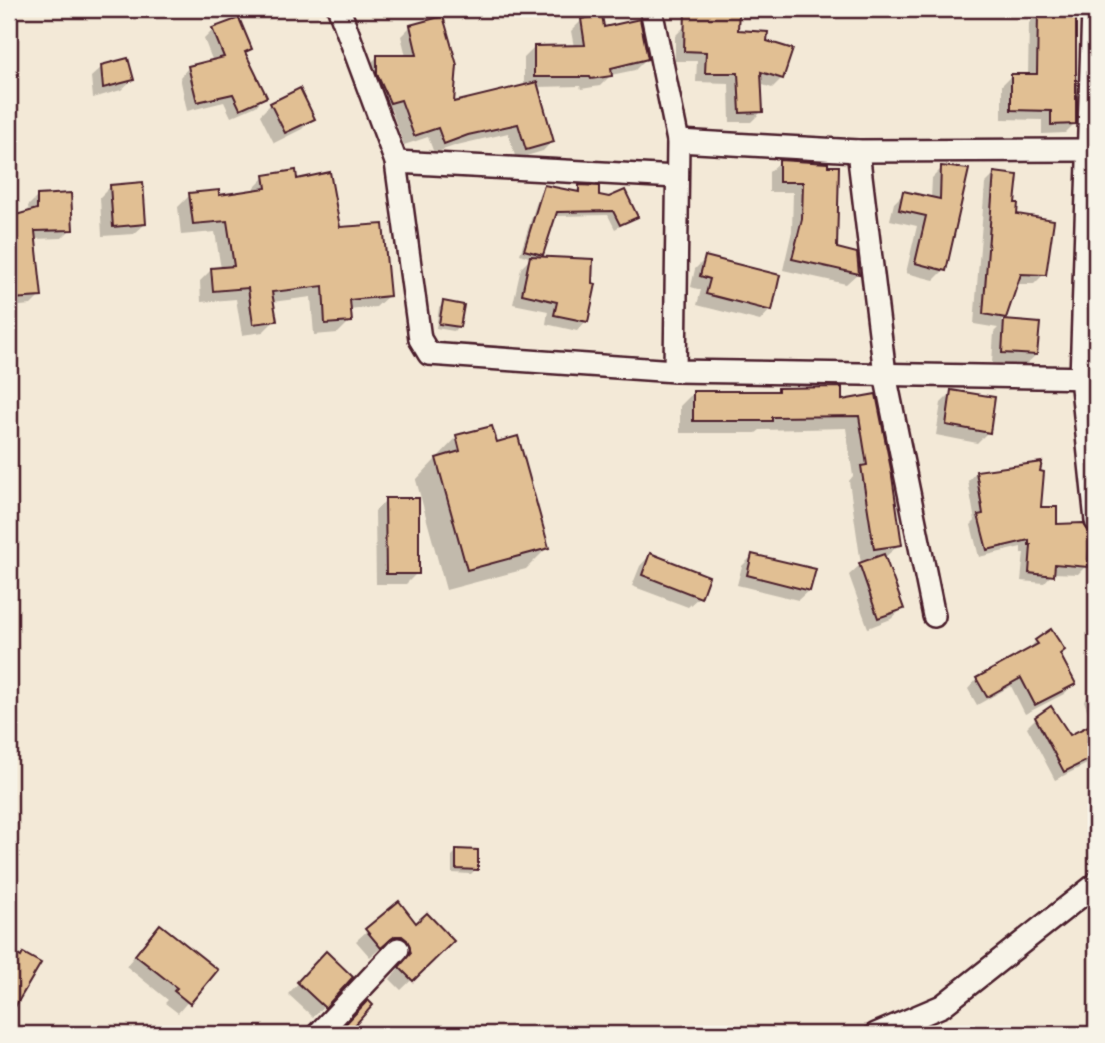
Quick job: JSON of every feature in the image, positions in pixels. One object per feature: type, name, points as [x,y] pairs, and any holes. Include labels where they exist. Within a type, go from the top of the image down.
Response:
[{"type":"street","points":[[339,9],[396,162],[420,339],[429,354],[675,371],[1089,378]]},
{"type":"street","points":[[651,9],[678,141],[675,371]]},
{"type":"street","points":[[1093,9],[1089,378],[1096,521]]},
{"type":"street","points":[[678,141],[858,151],[1091,150]]},
{"type":"street","points":[[858,151],[885,374],[934,616]]},
{"type":"street","points":[[396,162],[677,177]]},
{"type":"street","points":[[876,1034],[942,1006],[1095,885]]},
{"type":"street","points":[[318,1034],[398,949]]},
{"type":"building","points":[[685,9],[739,9],[738,30],[768,32],[767,41],[793,49],[783,79],[761,72],[763,112],[740,113],[738,73],[705,73],[706,52],[684,51]]},
{"type":"building","points":[[1038,12],[1076,13],[1076,124],[1051,125],[1051,111],[1011,110],[1011,74],[1037,74]]},
{"type":"building","points":[[602,15],[604,27],[640,19],[648,59],[611,68],[612,76],[591,79],[534,77],[534,46],[585,45],[581,19]]},
{"type":"building","points":[[443,16],[457,65],[454,102],[537,82],[554,142],[526,150],[518,124],[468,135],[444,144],[438,128],[414,136],[401,100],[390,103],[377,74],[377,55],[417,55],[410,25]]},
{"type":"building","points":[[239,18],[252,49],[245,52],[267,97],[240,109],[233,94],[197,102],[188,66],[224,57],[212,28]]},
{"type":"building","points":[[128,58],[134,80],[103,88],[101,65]]},
{"type":"building","points":[[300,88],[315,119],[285,133],[270,103]]},
{"type":"building","points":[[779,160],[839,166],[837,248],[857,253],[859,274],[792,259],[802,219],[803,182],[779,182]]},
{"type":"building","points":[[941,166],[969,169],[946,271],[915,263],[926,216],[899,210],[903,191],[940,199]]},
{"type":"building","points":[[296,170],[297,179],[330,172],[340,227],[383,224],[390,296],[350,300],[352,322],[325,324],[323,286],[272,292],[277,321],[253,324],[248,288],[213,291],[211,268],[234,266],[227,221],[193,224],[189,193],[219,190],[219,195],[266,188],[264,175]]},
{"type":"building","points":[[994,172],[1018,175],[1015,203],[1018,203],[1017,214],[1054,220],[1046,275],[1021,274],[1006,318],[983,314]]},
{"type":"building","points":[[143,182],[146,224],[113,227],[110,185]]},
{"type":"building","points":[[544,185],[579,192],[579,185],[599,186],[599,195],[609,197],[625,190],[638,217],[620,225],[613,211],[557,212],[543,255],[524,250]]},
{"type":"building","points":[[71,193],[73,230],[35,231],[42,297],[11,299],[9,217],[37,209],[37,195]]},
{"type":"building","points":[[530,256],[593,259],[592,283],[596,284],[588,322],[554,315],[557,302],[522,294]]},
{"type":"building","points":[[705,256],[780,275],[772,311],[706,294],[710,279],[700,276]]},
{"type":"building","points":[[443,301],[464,305],[460,327],[439,324]]},
{"type":"building","points":[[1004,320],[1040,323],[1037,355],[1002,353]]},
{"type":"building","points":[[842,387],[842,400],[876,394],[902,545],[874,549],[861,466],[867,465],[859,416],[772,417],[772,421],[693,421],[693,391],[778,391],[778,388]]},
{"type":"building","points":[[951,390],[995,397],[990,433],[946,425]]},
{"type":"building","points":[[492,426],[497,442],[518,436],[549,548],[467,570],[436,458],[460,451],[456,435]]},
{"type":"building","points":[[1042,462],[1040,471],[1044,472],[1041,507],[1057,507],[1057,524],[1083,523],[1090,533],[1088,567],[1055,564],[1054,576],[1029,573],[1029,540],[987,550],[978,515],[983,514],[976,471]]},
{"type":"building","points":[[385,498],[419,498],[419,574],[386,574]]},
{"type":"building","points":[[650,553],[709,576],[701,598],[642,575]]},
{"type":"building","points":[[752,554],[816,569],[810,591],[747,575]]},
{"type":"building","points":[[884,554],[904,609],[878,618],[859,563]]},
{"type":"building","points":[[1051,629],[1065,650],[1060,654],[1076,684],[1035,705],[1021,678],[987,697],[976,678],[1038,644],[1035,640]]},
{"type":"building","points":[[1051,706],[1070,735],[1096,722],[1096,756],[1064,772],[1035,717]]},
{"type":"building","points":[[456,849],[478,850],[478,870],[456,869]]},
{"type":"building","points":[[399,901],[416,923],[427,913],[454,941],[413,981],[399,967],[411,953],[407,940],[402,936],[395,936],[381,948],[365,929]]},
{"type":"building","points":[[160,924],[218,970],[190,1004],[174,991],[177,988],[135,955]]},
{"type":"building","points":[[9,950],[21,957],[23,953],[41,963],[9,1017]]},
{"type":"building","points":[[326,951],[353,977],[325,1008],[297,982]]},
{"type":"building","points":[[368,1000],[373,1005],[347,1034],[341,1029]]}]
